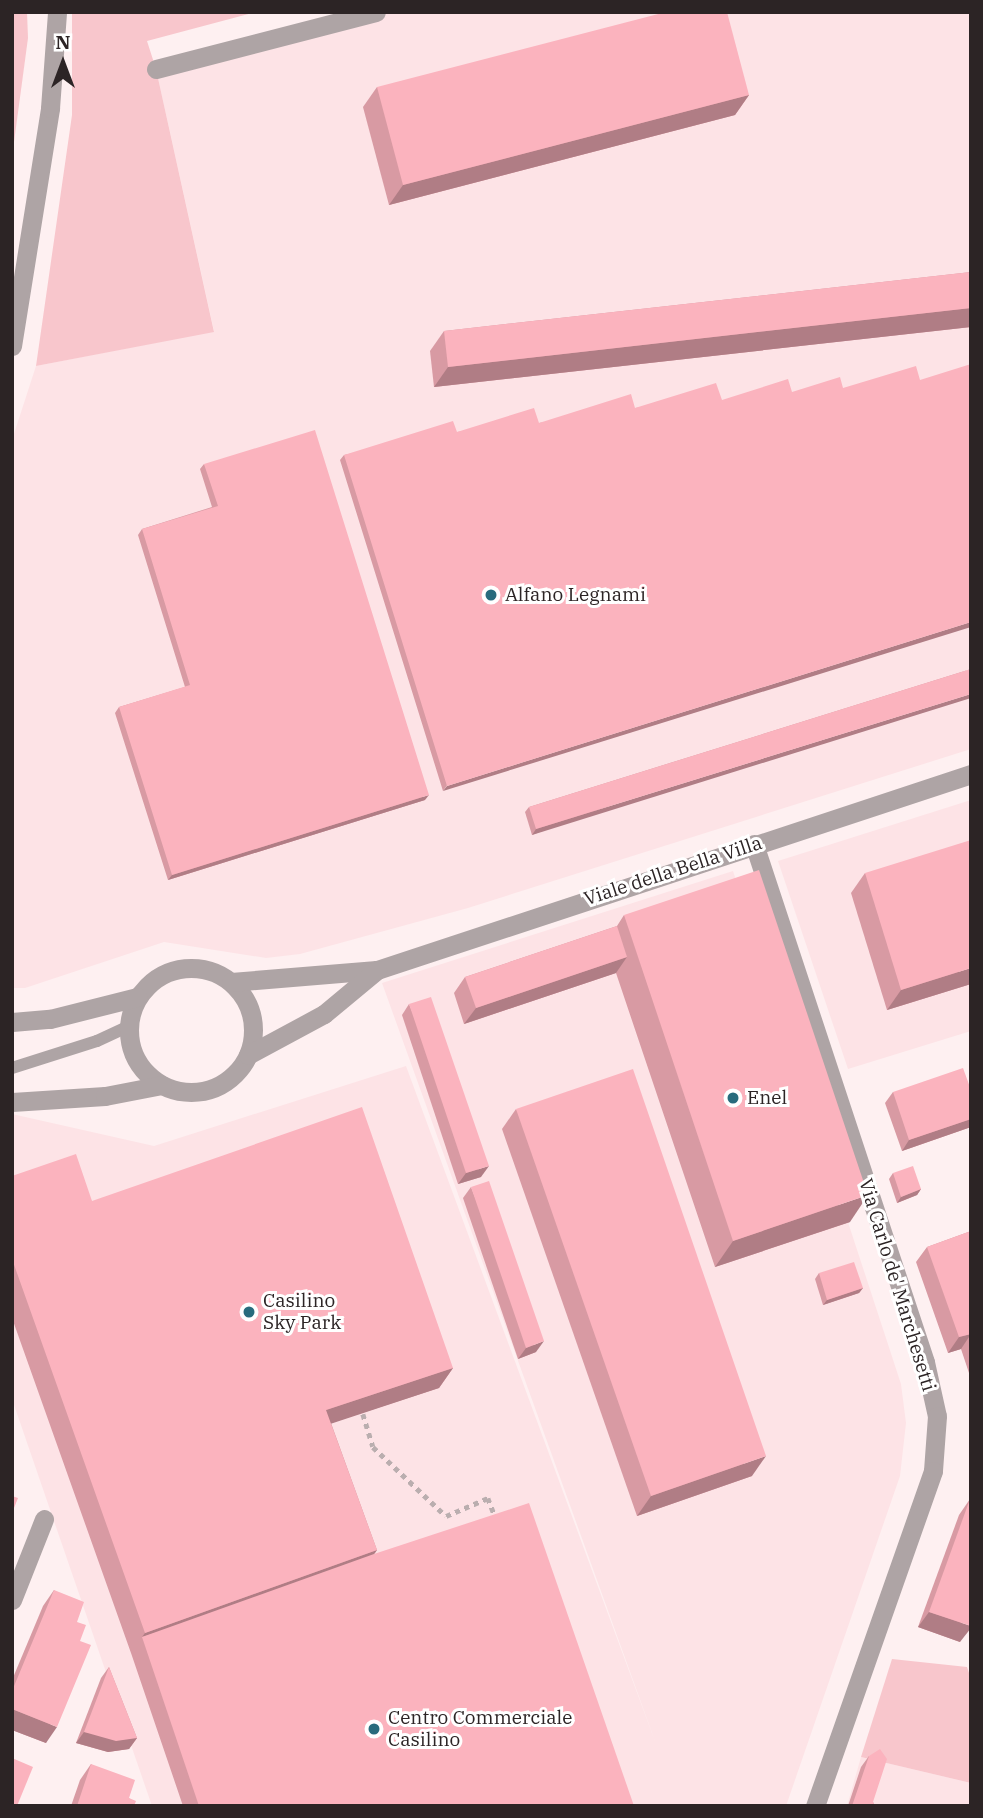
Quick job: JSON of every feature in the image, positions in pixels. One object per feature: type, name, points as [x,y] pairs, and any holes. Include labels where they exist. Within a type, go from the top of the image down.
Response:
[{"type":"street","points":[[12,346],[50,108],[57,12]]},
{"type":"street","points":[[156,69],[376,12]]},
{"type":"street","name":"Viale della Bella Villa","points":[[137,997],[152,981],[192,967],[213,972],[231,982],[377,970],[971,774]]},
{"type":"street","name":"Via Carlo de' Marchesetti","points":[[754,844],[925,1362],[937,1416],[933,1471],[815,1806]]},
{"type":"street","name":"Viale della Bella Villa","points":[[12,1102],[105,1096],[162,1085],[199,1091],[218,1086],[234,1074],[248,1055],[324,1014],[377,970]]},
{"type":"street","points":[[231,982],[244,998],[252,1016],[253,1036],[248,1055]]},
{"type":"street","points":[[12,1022],[50,1019],[137,997],[129,1026],[130,1044],[136,1060],[147,1074],[162,1085]]},
{"type":"street","points":[[12,1600],[44,1519]]},
{"type":"lane","points":[[12,1069],[97,1041],[129,1026]]},
{"type":"path","points":[[363,1414],[373,1447],[446,1516],[488,1497],[498,1526]]},
{"type":"shaded area","points":[[12,12],[27,12],[28,38],[12,157]]},
{"type":"shaded area","points":[[72,12],[256,12],[147,41],[156,69],[214,332],[36,366],[72,115]]},
{"type":"shaded area","name":"Alfano Legnami","points":[[376,12],[971,12],[971,749],[468,908],[300,954],[266,958],[164,942],[25,988],[12,988],[12,440],[36,366],[214,331],[156,69]]},
{"type":"shaded area","points":[[971,800],[971,1031],[848,1069],[778,861]]},
{"type":"shaded area","points":[[733,871],[901,1384],[906,1423],[900,1476],[786,1806],[152,1806],[12,1399],[12,1114],[154,1146],[406,1066],[656,1744],[382,983]]},
{"type":"shaded area","points":[[892,1659],[967,1667],[971,1679],[971,1783],[861,1757]]},
{"type":"shaded area","points":[[861,1757],[971,1783],[971,1806],[847,1806]]},
{"type":"building","points":[[666,12],[727,12],[749,95],[403,185],[377,87]]},
{"type":"building","points":[[971,272],[971,308],[448,367],[444,331]]},
{"type":"building","points":[[971,364],[971,622],[447,786],[344,455],[453,421],[457,432],[534,408],[539,423],[631,394],[635,408],[716,383],[722,400],[788,379],[792,392],[840,377],[843,388],[916,366],[920,380]]},
{"type":"building","points":[[315,430],[429,795],[172,875],[119,707],[190,685],[142,529],[218,506],[204,464]]},
{"type":"building","points":[[971,669],[971,694],[536,829],[529,807]]},
{"type":"building","points":[[971,840],[971,968],[901,990],[865,873]]},
{"type":"building","name":"Enel","points":[[759,870],[868,1195],[733,1241],[624,915]]},
{"type":"building","points":[[617,926],[627,957],[476,1008],[465,977]]},
{"type":"building","points":[[431,997],[489,1166],[466,1173],[409,1004]]},
{"type":"building","points":[[963,1068],[971,1090],[971,1119],[909,1140],[893,1092]]},
{"type":"building","points":[[633,1069],[766,1456],[651,1496],[516,1109]]},
{"type":"building","points":[[362,1107],[453,1368],[326,1410],[377,1550],[145,1633],[12,1259],[12,1176],[76,1154],[92,1201]]},
{"type":"building","points":[[913,1166],[921,1189],[901,1197],[893,1173]]},
{"type":"building","points":[[489,1181],[544,1341],[526,1348],[471,1187]]},
{"type":"building","points":[[971,1231],[971,1334],[959,1337],[927,1247]]},
{"type":"building","points":[[854,1262],[863,1288],[827,1300],[819,1273]]},
{"type":"building","points":[[12,1496],[18,1498],[12,1513]]},
{"type":"building","points":[[971,1500],[971,1626],[929,1612]]},
{"type":"building","name":"Centro Commerciale Casilino","points":[[529,1503],[634,1806],[199,1806],[142,1637],[374,1554]]},
{"type":"building","points":[[54,1590],[84,1602],[77,1622],[86,1625],[80,1641],[91,1645],[57,1727],[12,1709],[12,1691]]},
{"type":"building","points":[[109,1667],[137,1738],[116,1741],[84,1732]]},
{"type":"building","points":[[880,1749],[887,1759],[873,1802],[875,1806],[852,1806],[869,1756]]},
{"type":"building","points":[[12,1758],[33,1767],[17,1806],[12,1806]]},
{"type":"building","points":[[91,1764],[135,1780],[129,1798],[136,1801],[134,1806],[77,1806]]},
{"type":"place","name":"Alfano Legnami","points":[[491,595]]},
{"type":"place","name":"Enel","points":[[733,1098]]},
{"type":"place","name":"Casilino Sky Park","points":[[249,1312]]},
{"type":"place","name":"Centro Commerciale Casilino","points":[[374,1729]]}]
